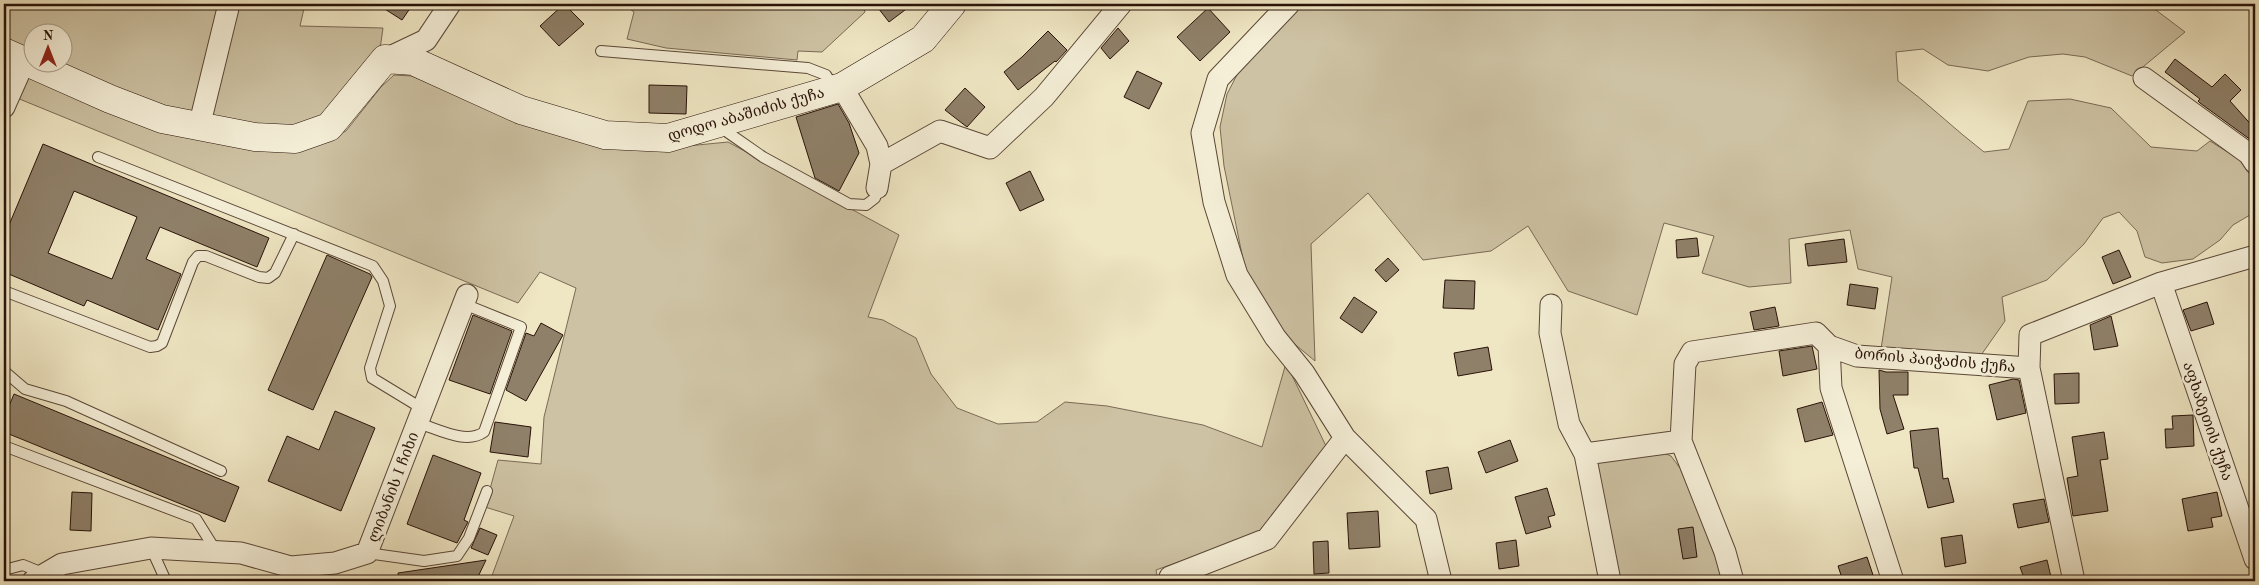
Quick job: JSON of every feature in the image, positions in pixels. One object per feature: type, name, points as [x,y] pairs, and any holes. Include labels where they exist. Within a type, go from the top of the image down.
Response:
[{"type":"street","points":[[199,126],[229,4]]},
{"type":"street","points":[[4,107],[14,57],[162,119],[255,137],[295,138],[329,127],[385,59],[426,40],[450,4]]},
{"type":"street","name":"დოდო აბაშიძის ქუჩა","points":[[385,59],[413,61],[521,110],[604,135],[668,138],[838,88],[923,39],[952,4]]},
{"type":"street","points":[[881,164],[940,131],[990,148],[1044,97],[1121,4]]},
{"type":"street","points":[[1289,4],[1218,79],[1202,133],[1214,202],[1237,275],[1275,337],[1304,373],[1345,438],[1426,519],[1441,581]]},
{"type":"street","points":[[2144,78],[2249,154],[2255,163]]},
{"type":"street","points":[[838,88],[877,146],[881,164],[877,188]]},
{"type":"street","points":[[2029,368],[2030,335],[2161,283],[2255,256]]},
{"type":"street","name":"აფხაზეთის ქუჩა","points":[[2161,283],[2255,559]]},
{"type":"street","name":"ლიბანის I ჩიხი","points":[[39,578],[62,564],[151,548],[241,553],[291,567],[335,563],[367,552],[465,299]]},
{"type":"street","points":[[1551,305],[1550,333],[1569,424],[1585,454],[1610,581]]},
{"type":"street","name":"ბორის პაიჭაძის ქუჩა","points":[[1733,581],[1721,543],[1681,441],[1685,364],[1692,352],[1816,333],[1829,346],[1857,356],[2029,368],[2074,581]]},
{"type":"street","points":[[1829,346],[1831,388],[1893,581]]},
{"type":"street","points":[[1172,581],[1170,577],[1267,539],[1345,438]]},
{"type":"street","points":[[1585,454],[1681,441]]},
{"type":"lane","points":[[601,51],[808,68],[826,75],[838,88]]},
{"type":"lane","points":[[715,124],[763,157],[849,204],[866,205],[875,198],[877,188]]},
{"type":"lane","points":[[98,157],[373,266],[383,282],[390,306],[370,368],[372,378],[421,416],[463,437],[476,438],[484,432],[521,327],[465,299]]},
{"type":"lane","points":[[4,291],[150,347],[157,346],[162,342],[193,262],[198,256],[206,256],[259,277],[268,278],[275,273],[294,234]]},
{"type":"lane","points":[[4,371],[25,390],[66,402],[221,471]]},
{"type":"lane","points":[[4,446],[196,519],[216,551]]},
{"type":"lane","points":[[367,552],[424,561],[457,556],[469,538],[487,490]]},
{"type":"lane","points":[[151,548],[166,581]]},
{"type":"lane","points":[[4,570],[23,565],[39,578]]},
{"type":"shaded area","points":[[4,4],[305,4],[300,26],[383,28],[380,49],[318,122],[299,128],[264,129],[147,106],[72,72],[72,22],[22,22],[22,48],[4,40]]},
{"type":"shaded area","points":[[623,4],[863,4],[865,12],[822,52],[798,51],[797,60],[666,48],[627,39],[634,12]]},
{"type":"shaded area","points":[[1302,4],[2148,4],[2185,32],[2132,76],[2085,57],[2063,54],[2029,57],[1988,71],[1948,65],[1923,49],[1896,52],[1898,81],[1984,152],[2009,149],[2028,101],[2070,99],[2111,108],[2151,147],[2197,151],[2210,141],[2242,161],[2255,177],[2255,212],[2233,225],[2220,240],[2193,259],[2162,263],[2145,257],[2137,231],[2119,212],[2103,218],[2084,244],[2047,280],[2002,297],[2005,321],[1979,358],[1881,349],[1892,277],[1858,269],[1850,230],[1789,239],[1791,283],[1749,287],[1702,273],[1714,236],[1664,223],[1637,315],[1568,291],[1528,226],[1491,251],[1423,260],[1368,193],[1311,244],[1315,361],[1279,331],[1247,279],[1224,166],[1220,127],[1227,94],[1239,71]]},
{"type":"shaded area","points":[[394,75],[412,76],[528,126],[677,147],[728,142],[899,235],[868,317],[883,320],[916,338],[931,374],[957,408],[998,424],[1037,422],[1065,402],[1107,406],[1203,425],[1262,447],[1286,363],[1326,446],[1257,534],[1156,570],[1158,581],[490,581],[514,516],[485,507],[498,460],[541,464],[544,417],[576,288],[540,272],[518,303],[17,98],[28,77],[310,148],[346,131],[381,87]]},
{"type":"shaded area","points":[[1659,451],[1671,456],[1683,472],[1725,581],[1619,581],[1597,462]]},
{"type":"building","points":[[377,4],[413,4],[402,20]]},
{"type":"building","points":[[564,4],[584,24],[559,46],[540,26]]},
{"type":"building","points":[[875,4],[913,4],[889,22]]},
{"type":"building","points":[[1208,8],[1230,32],[1200,61],[1177,37]]},
{"type":"building","points":[[1118,28],[1129,41],[1110,59],[1101,48]]},
{"type":"building","points":[[1048,31],[1067,50],[1056,62],[1018,90],[1004,72]]},
{"type":"building","points":[[2175,59],[2212,87],[2225,74],[2241,90],[2230,101],[2255,129],[2255,143],[2200,103],[2198,101],[2200,99],[2165,72]]},
{"type":"building","points":[[1137,71],[1162,83],[1149,109],[1124,97]]},
{"type":"building","points":[[649,85],[687,86],[686,114],[649,113]]},
{"type":"building","points":[[965,88],[985,107],[967,127],[945,110]]},
{"type":"building","points":[[838,104],[849,123],[859,153],[839,191],[815,178],[796,117]]},
{"type":"building","points":[[43,144],[269,238],[257,267],[160,227],[146,259],[181,274],[158,330],[87,300],[84,306],[4,272],[4,237]],"holes":[[[74,191],[137,217],[112,279],[48,253]]]},
{"type":"building","points":[[1030,171],[1044,200],[1020,211],[1006,183]]},
{"type":"building","points":[[1697,238],[1699,256],[1677,258],[1676,240]]},
{"type":"building","points":[[1844,239],[1847,262],[1808,266],[1805,244]]},
{"type":"building","points":[[2119,250],[2131,277],[2113,284],[2102,257]]},
{"type":"building","points":[[327,255],[370,274],[372,277],[313,410],[268,390]]},
{"type":"building","points":[[1388,258],[1399,270],[1386,282],[1375,270]]},
{"type":"building","points":[[1445,280],[1475,281],[1474,309],[1443,308]]},
{"type":"building","points":[[1850,284],[1878,288],[1875,309],[1847,305]]},
{"type":"building","points":[[1354,297],[1377,312],[1362,333],[1340,318]]},
{"type":"building","points":[[2207,302],[2214,324],[2191,331],[2183,310]]},
{"type":"building","points":[[1775,307],[1779,326],[1754,330],[1750,312]]},
{"type":"building","points":[[473,315],[512,331],[490,394],[449,380]]},
{"type":"building","points":[[2111,316],[2118,346],[2094,350],[2090,325]]},
{"type":"building","points":[[541,323],[563,335],[526,401],[506,390],[526,333],[534,336]]},
{"type":"building","points":[[1812,346],[1817,369],[1783,376],[1779,351]]},
{"type":"building","points":[[1488,347],[1492,370],[1458,376],[1454,353]]},
{"type":"building","points":[[1879,370],[1886,372],[1908,372],[1908,395],[1893,395],[1904,429],[1887,434],[1880,409]]},
{"type":"building","points":[[2079,373],[2079,403],[2055,404],[2054,374]]},
{"type":"building","points":[[2013,379],[2019,380],[2026,413],[1997,420],[1989,385]]},
{"type":"building","points":[[14,394],[239,487],[225,522],[4,432],[4,418]]},
{"type":"building","points":[[1822,402],[1833,435],[1805,442],[1797,409]]},
{"type":"building","points":[[335,411],[375,428],[341,511],[268,481],[287,436],[319,450]]},
{"type":"building","points":[[2193,415],[2194,446],[2166,448],[2165,429],[2173,429],[2172,416]]},
{"type":"building","points":[[495,422],[531,427],[528,457],[490,452]]},
{"type":"building","points":[[1938,428],[1943,479],[1948,478],[1954,502],[1928,508],[1918,468],[1914,468],[1910,431]]},
{"type":"building","points":[[2104,432],[2108,459],[2100,460],[2108,511],[2073,516],[2067,478],[2078,476],[2072,437]]},
{"type":"building","points":[[1510,440],[1518,461],[1486,473],[1478,452]]},
{"type":"building","points":[[433,455],[481,473],[464,520],[468,522],[457,543],[407,524]]},
{"type":"building","points":[[1448,467],[1452,489],[1430,494],[1426,471]]},
{"type":"building","points":[[1547,488],[1555,515],[1548,517],[1551,527],[1526,534],[1515,497]]},
{"type":"building","points":[[72,492],[92,493],[91,531],[70,530]]},
{"type":"building","points":[[2217,492],[2222,516],[2211,518],[2213,527],[2188,531],[2182,499]]},
{"type":"building","points":[[2044,499],[2049,522],[2018,528],[2013,504]]},
{"type":"building","points":[[1378,511],[1380,547],[1349,549],[1347,513]]},
{"type":"building","points":[[1693,527],[1697,557],[1683,559],[1678,529]]},
{"type":"building","points":[[480,528],[497,535],[488,555],[471,548]]},
{"type":"building","points":[[1962,535],[1966,563],[1945,567],[1941,538]]},
{"type":"building","points":[[1516,540],[1519,566],[1499,569],[1496,543]]},
{"type":"building","points":[[1328,541],[1329,573],[1314,574],[1313,542]]},
{"type":"building","points":[[1867,557],[1875,581],[1843,581],[1838,566]]},
{"type":"building","points":[[486,560],[476,581],[399,581],[398,573]]},
{"type":"building","points":[[2047,560],[2051,577],[2037,581],[2025,581],[2020,567]]}]
